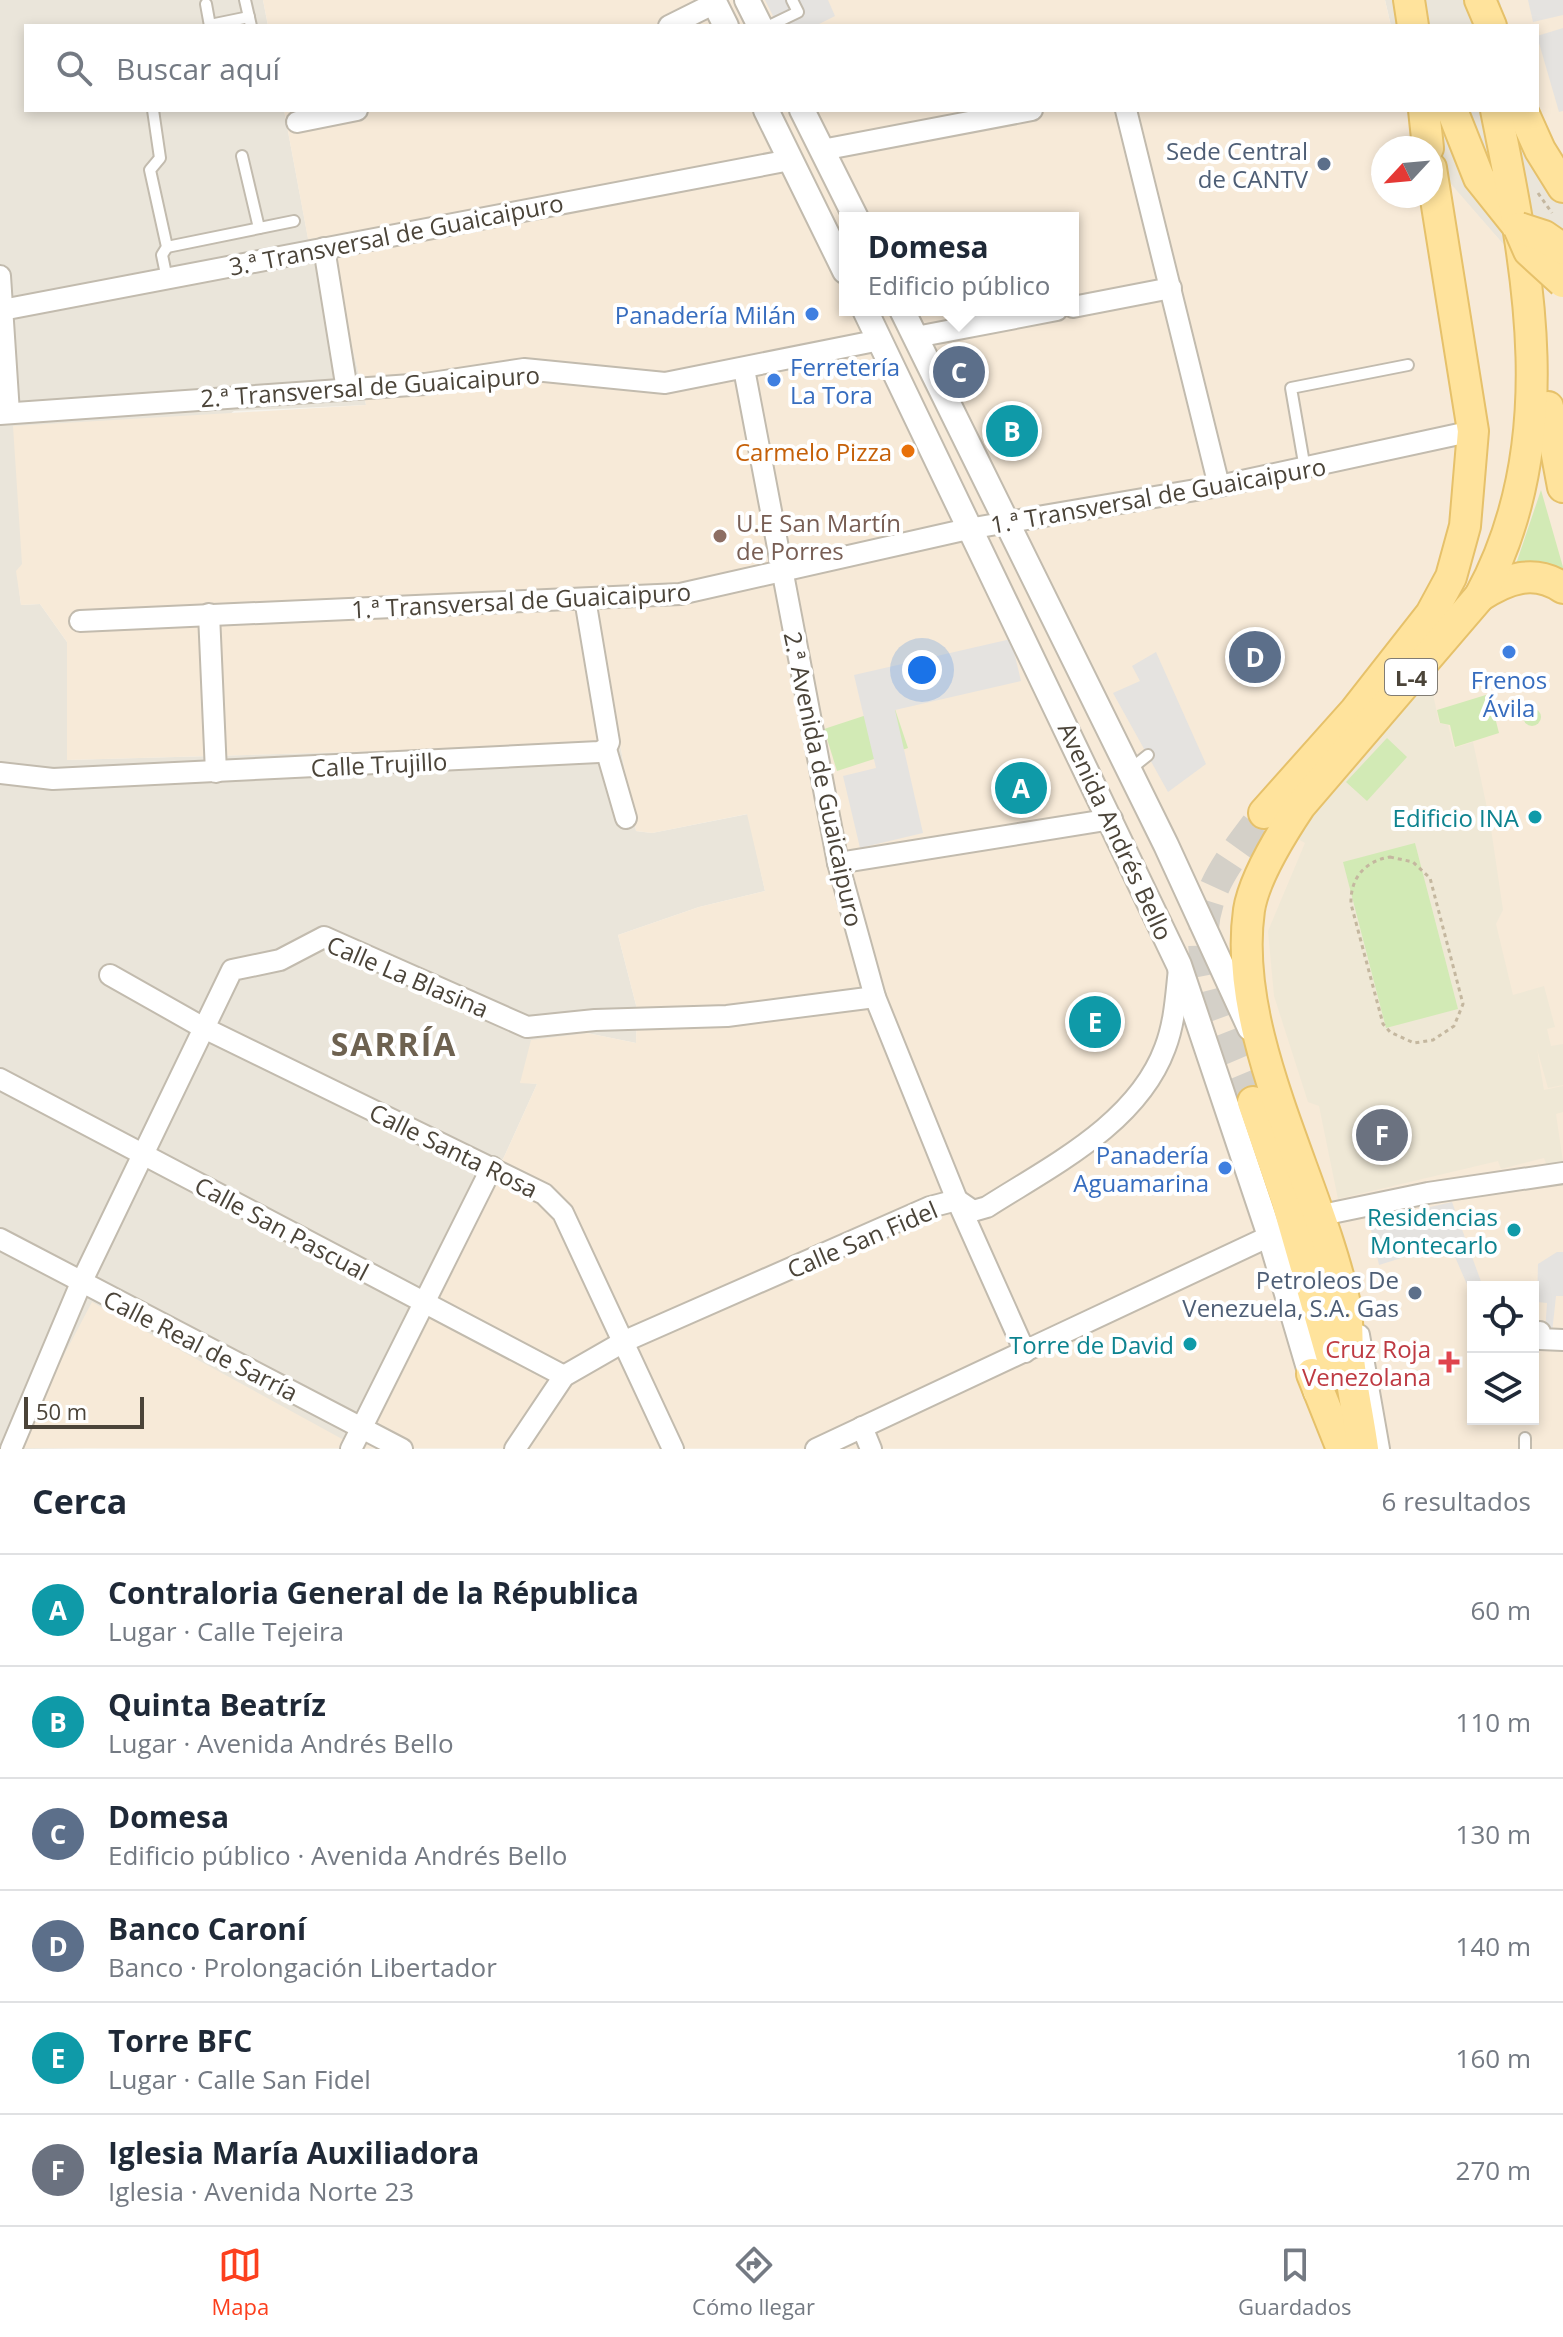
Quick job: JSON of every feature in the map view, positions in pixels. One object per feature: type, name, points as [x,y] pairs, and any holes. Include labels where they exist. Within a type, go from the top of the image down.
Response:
[{"type":"main road","points":[[1473,0],[1479,24]]},
{"type":"main road","points":[[1480,0],[1490,24]]},
{"type":"main road","points":[[1424,112],[1427,136]]},
{"type":"main road","points":[[1453,112],[1479,178],[1519,228],[1529,251],[1563,282]]},
{"type":"main road","name":"L-4","points":[[1496,112],[1531,282],[1549,414],[1563,487]]},
{"type":"main road","points":[[1523,112],[1540,150],[1563,187]]},
{"type":"main road","name":"L-4","points":[[1264,813],[1355,711],[1431,614],[1451,577],[1465,526],[1473,431],[1437,208]]},
{"type":"main road","points":[[1519,228],[1544,236],[1563,249]]},
{"type":"main road","name":"L-4","points":[[1262,1054],[1248,962],[1249,907],[1280,836],[1300,806],[1480,596],[1495,572],[1525,495],[1536,401],[1531,282]]},
{"type":"main road","points":[[1480,596],[1509,579],[1523,577],[1553,581],[1563,588]]},
{"type":"main road","name":"Avenida Andrés Bello","points":[[1262,1054],[1292,1133],[1346,1306],[1348,1357],[1363,1449]]},
{"type":"main road","points":[[1253,1102],[1328,1338],[1350,1449]]},
{"type":"main road","points":[[1312,1374],[1342,1449]]},
{"type":"street","points":[[747,0],[759,24]]},
{"type":"street","points":[[673,24],[714,2],[725,24]]},
{"type":"street","points":[[297,122],[347,112]]},
{"type":"street","points":[[767,112],[839,259]]},
{"type":"street","points":[[803,112],[853,212]]},
{"type":"street","points":[[822,150],[1022,112]]},
{"type":"street","points":[[1127,112],[1219,486]]},
{"type":"street","name":"3.ª Transversal de Guaicaipuro","points":[[2,310],[790,160]]},
{"type":"street","points":[[324,248],[347,390]]},
{"type":"street","points":[[0,276],[5,414]]},
{"type":"street","points":[[1079,306],[1171,288]]},
{"type":"street","name":"Avenida Andrés Bello","points":[[868,316],[968,529],[1112,819],[1179,965],[1270,1236],[1312,1374],[1330,1449]]},
{"type":"street","name":"Avenida Andrés Bello","points":[[905,316],[1128,771],[1262,1054]]},
{"type":"street","points":[[916,337],[1026,316]]},
{"type":"street","name":"2.ª Transversal de Guaicaipuro","points":[[5,414],[436,383],[524,369],[665,383],[880,340]]},
{"type":"street","name":"2.ª Avenida de Guaicaipuro","points":[[744,369],[780,574],[838,863],[875,997],[957,1200],[1025,1352]]},
{"type":"street","name":"1.ª Transversal de Guaicaipuro","points":[[80,621],[680,594],[780,574],[968,529],[1219,486],[1473,431]]},
{"type":"street","points":[[585,599],[609,742],[606,749],[626,818]]},
{"type":"street","points":[[209,614],[216,772]]},
{"type":"street","name":"Calle Trujillo","points":[[0,773],[53,779],[599,752],[606,749]]},
{"type":"street","points":[[838,863],[1112,819]]},
{"type":"street","name":"Calle La Blasina","points":[[11,1449],[81,1283],[145,1156],[202,1027],[232,970],[280,960],[324,937],[527,1027],[595,1020],[727,1016],[875,997]]},
{"type":"street","name":"Calle San Fidel","points":[[515,1449],[564,1376],[625,1341],[930,1207],[957,1200],[973,1211],[987,1207],[1109,1124],[1132,1100],[1165,1049],[1174,1017],[1179,965]]},
{"type":"street","name":"Calle Santa Rosa","points":[[110,975],[202,1027],[544,1194],[563,1213],[673,1449]]},
{"type":"street","name":"Calle San Pascual","points":[[0,1079],[564,1376]]},
{"type":"street","name":"L-4","points":[[1292,1133],[1356,1323],[1379,1449]]},
{"type":"street","points":[[351,1449],[427,1304],[492,1167]]},
{"type":"street","points":[[1322,1215],[1428,1193],[1563,1173]]},
{"type":"street","points":[[816,1449],[1270,1236]]},
{"type":"street","name":"Calle Real de Sarría","points":[[0,1239],[402,1449]]},
{"type":"street","points":[[862,1427],[871,1449]]},
{"type":"lane","points":[[230,24],[250,22],[245,0]]},
{"type":"lane","points":[[773,24],[798,12],[792,0]]},
{"type":"lane","points":[[206,4],[210,24]]},
{"type":"lane","points":[[153,112],[160,158],[150,170],[167,247],[162,255],[167,279]]},
{"type":"lane","points":[[242,156],[259,228]]},
{"type":"lane","points":[[167,247],[294,221]]},
{"type":"lane","points":[[1305,469],[1291,388],[1408,365]]},
{"type":"lane","points":[[1128,771],[1148,755]]},
{"type":"path","points":[[1390,857],[1418,865],[1433,886],[1462,1008],[1444,1035],[1414,1043],[1396,1036],[1384,1026],[1351,895],[1364,868],[1390,857]]},
{"type":"shaded area","points":[[0,0],[263,0],[268,24],[24,24],[24,112],[284,112],[308,238],[326,236],[366,405],[234,411],[17,571],[21,605],[40,604],[67,642],[67,760],[459,749],[619,739],[636,831],[652,833],[748,814],[765,891],[699,907],[618,935],[637,1009],[636,1043],[587,1033],[520,1082],[537,1084],[504,1157],[456,1239],[353,1445],[0,1449]]},
{"type":"shaded area","points":[[263,0],[1385,0],[1391,24],[268,24]]},
{"type":"shaded area","points":[[765,0],[828,0],[835,16],[819,24],[777,24]]},
{"type":"shaded area","points":[[1385,0],[1500,0],[1506,24],[1391,24]]},
{"type":"shaded area","points":[[1500,0],[1563,0],[1563,175],[1538,112],[1539,24],[1506,24]]},
{"type":"shaded area","points":[[1528,0],[1563,0],[1563,15],[1533,22]]},
{"type":"shaded area","points":[[1563,28],[1563,111],[1559,112],[1539,35]]},
{"type":"shaded area","points":[[284,112],[1408,112],[1413,136],[1371,136],[1371,208],[1443,208],[1443,175],[1539,285],[1563,293],[1563,1449],[15,1448],[92,1302],[353,1445],[456,1239],[504,1157],[537,1084],[520,1083],[531,1040],[587,1033],[636,1043],[637,1009],[618,935],[699,907],[765,891],[747,814],[652,833],[636,831],[619,739],[459,749],[67,760],[67,642],[40,604],[21,605],[16,571],[22,564],[13,426],[366,405],[326,237],[308,239]]},
{"type":"shaded area","points":[[1408,112],[1526,112],[1563,175],[1563,293],[1539,285],[1443,176],[1443,136],[1413,136]]},
{"type":"shaded area","points":[[1011,639],[1021,681],[895,710],[923,833],[860,848],[843,776],[876,768],[854,675]]},
{"type":"shaded area","points":[[1156,652],[1206,764],[1168,792],[1113,693],[1140,681],[1132,666]]},
{"type":"shaded area","points":[[1430,679],[1439,723],[1448,725],[1454,748],[1473,742],[1490,822],[1503,910],[1496,924],[1513,995],[1544,986],[1555,1027],[1547,1029],[1551,1046],[1563,1044],[1563,1085],[1548,1088],[1537,1049],[1544,1090],[1563,1086],[1563,1112],[1556,1114],[1563,1162],[1547,1166],[1544,1158],[1501,1169],[1498,1161],[1338,1199],[1319,1106],[1308,1102],[1274,996],[1268,931],[1305,843],[1296,838],[1299,830]]},
{"type":"shaded area","points":[[1452,1202],[1481,1281],[1467,1281],[1467,1284],[1449,1243],[1379,1265],[1369,1221]]},
{"type":"shaded area","points":[[1557,1252],[1563,1252],[1563,1296],[1556,1296],[1552,1333],[1545,1332],[1547,1303],[1539,1302],[1538,1264]]},
{"type":"green space","points":[[1541,490],[1563,572],[1540,563],[1516,564]]},
{"type":"green space","points":[[1489,694],[1499,733],[1455,747],[1450,725],[1440,723],[1437,710]]},
{"type":"green space","points":[[894,706],[908,748],[837,771],[824,729]]},
{"type":"green space","points":[[1528,708],[1536,708],[1541,717],[1539,724],[1528,726],[1523,721],[1523,713]]},
{"type":"green space","points":[[1387,738],[1407,757],[1367,801],[1346,782]]},
{"type":"green space","points":[[1415,843],[1458,1009],[1386,1028],[1343,862]]},
{"type":"tunnel","points":[[1253,1102],[1214,1004],[1207,979],[1204,928],[1209,902],[1219,878],[1264,813]]},
{"type":"place","name":"Sede Central de CANTV","points":[[1324,164]]},
{"type":"place","name":"Panadería Milán","points":[[812,314]]},
{"type":"place","name":"Domesa","points":[[959,372]]},
{"type":"place","name":"Ferretería La Tora","points":[[774,380]]},
{"type":"place","name":"Quinta Beatríz","points":[[1012,431]]},
{"type":"place","name":"Carmelo Pizza","points":[[908,451]]},
{"type":"place","name":"U.E San Martín de Porres","points":[[720,536]]},
{"type":"place","name":"Frenos Ávila","points":[[1509,652]]},
{"type":"place","name":"Banco Caroní","points":[[1255,657]]},
{"type":"place","name":"Contraloria General de la Républica","points":[[1021,788]]},
{"type":"place","name":"Edificio INA","points":[[1535,817]]},
{"type":"place","name":"Torre BFC","points":[[1095,1022]]},
{"type":"place","name":"Iglesia María Auxiliadora","points":[[1382,1135]]},
{"type":"place","name":"Panadería Aguamarina","points":[[1225,1168]]},
{"type":"place","name":"Residencias Montecarlo","points":[[1514,1230]]},
{"type":"place","name":"Petroleos De Venezuela, S.A. Gas","points":[[1415,1293]]},
{"type":"place","name":"Torre de David","points":[[1190,1344]]},
{"type":"place","name":"Cruz Roja Venezolana","points":[[1449,1362]]},
{"type":"district","name":"SARRÍA","points":[[394,1043]]}]
